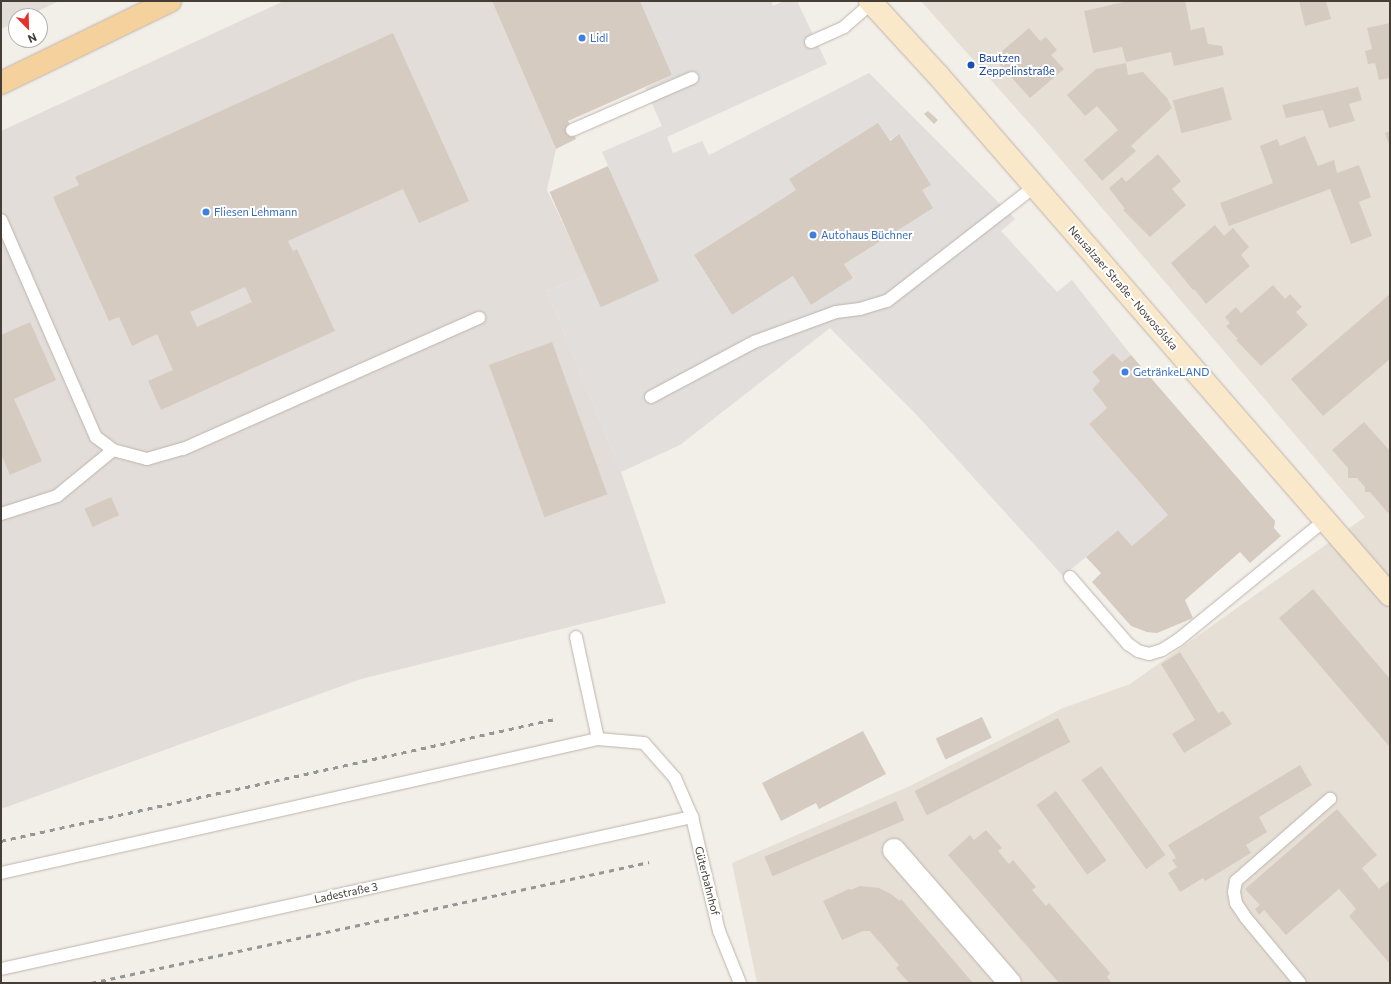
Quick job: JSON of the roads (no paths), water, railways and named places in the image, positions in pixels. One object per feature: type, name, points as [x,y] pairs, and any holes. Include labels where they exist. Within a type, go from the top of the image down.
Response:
[{"type":"main road","points":[[1,83],[170,1]]},
{"type":"main road","name":"Neusalzaer Straße - Nowosólska","points":[[871,2],[937,74],[1390,595]]},
{"type":"street","points":[[894,850],[1010,983]]},
{"type":"lane","points":[[811,42],[844,27],[871,2]]},
{"type":"lane","points":[[572,130],[692,78]]},
{"type":"lane","points":[[651,396],[754,342],[836,312],[860,309],[887,301],[1035,186]]},
{"type":"lane","points":[[1,220],[96,437],[113,450],[147,459],[183,449],[479,318]]},
{"type":"lane","points":[[1,514],[56,496],[113,450]]},
{"type":"lane","points":[[1070,577],[1128,644],[1138,651],[1149,654],[1162,650],[1178,640],[1325,520]]},
{"type":"lane","points":[[576,637],[598,739]]},
{"type":"lane","name":"Güterbahnhof","points":[[1,873],[598,739],[644,743],[675,778],[692,817],[719,931],[740,983]]},
{"type":"lane","points":[[1300,983],[1246,918],[1236,903],[1234,892],[1236,881],[1330,799]]},
{"type":"lane","name":"Ladestraße 3","points":[[1,969],[692,817]]},
{"type":"railway","points":[[1,841],[555,719]]},
{"type":"railway","points":[[91,983],[649,862]]},
{"type":"place","name":"Lidl","points":[[582,38]]},
{"type":"place","name":"Bautzen Zeppelinstraße","points":[[971,65]]},
{"type":"place","name":"Fliesen Lehmann","points":[[206,212]]},
{"type":"place","name":"Autohaus Büchner","points":[[813,235]]},
{"type":"place","name":"GetränkeLAND","points":[[1125,372]]}]
